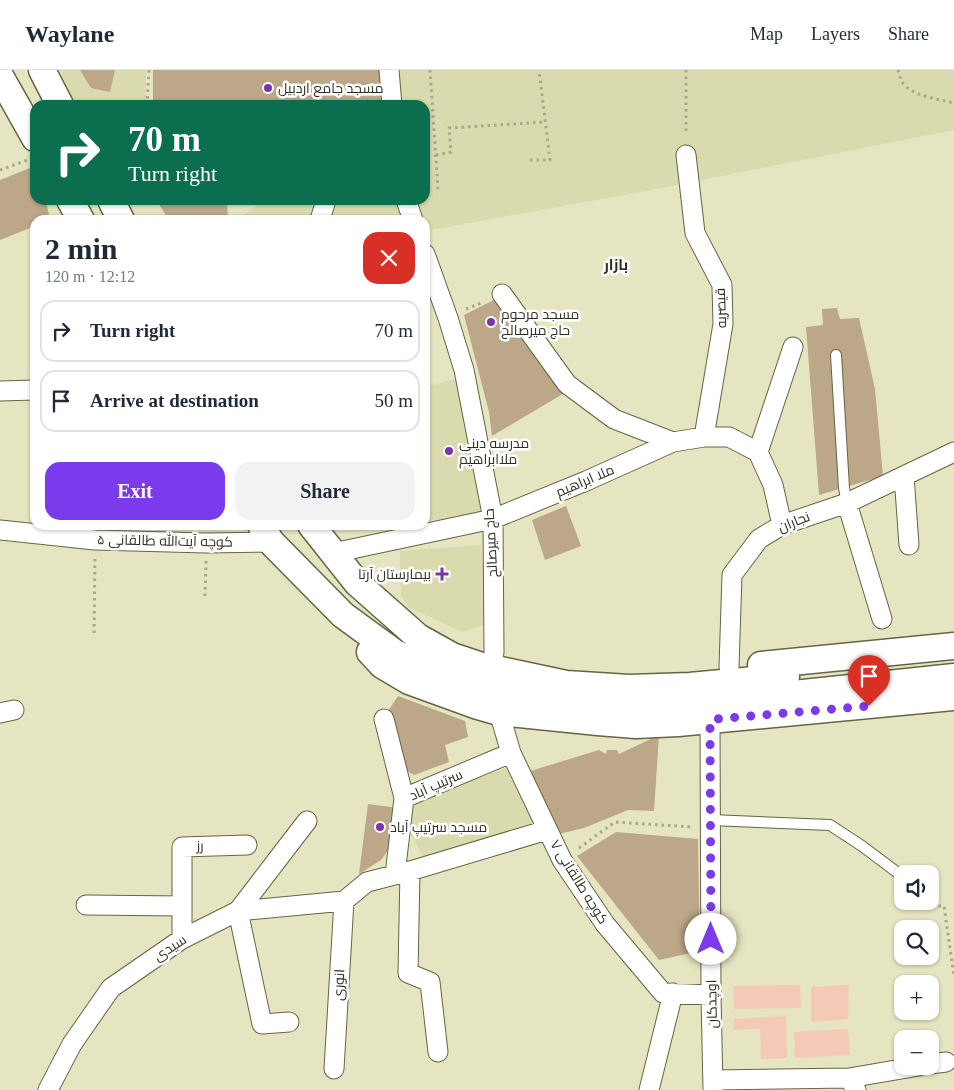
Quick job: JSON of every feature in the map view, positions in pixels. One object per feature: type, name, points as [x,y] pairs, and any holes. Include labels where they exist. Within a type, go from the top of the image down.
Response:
[{"type":"main road","points":[[42,70],[57,100]]},
{"type":"main road","points":[[0,76],[30,129]]},
{"type":"main road","points":[[315,530],[357,583],[418,637],[452,656],[499,670],[566,684],[629,688],[921,673],[954,677]]},
{"type":"main road","points":[[266,533],[343,615],[362,644],[382,665],[409,682],[499,712],[636,725],[678,723],[954,697]]},
{"type":"main road","points":[[357,583],[423,622],[465,643],[520,660],[584,670],[620,673],[663,672],[954,646]]},
{"type":"main road","points":[[343,615],[395,653],[428,669],[470,684],[555,701],[625,707],[726,701],[921,673],[954,661]]},
{"type":"street","points":[[389,70],[392,100]]},
{"type":"street","name":"قیصریه","points":[[686,155],[695,233],[722,285],[723,324],[704,436]]},
{"type":"street","name":"حاج میرصالح","points":[[430,268],[464,370],[493,519],[494,653]]},
{"type":"street","points":[[502,294],[568,384],[614,419],[674,442]]},
{"type":"street","points":[[782,525],[773,485],[758,452],[793,347]]},
{"type":"street","points":[[0,391],[30,390]]},
{"type":"street","name":"ملا ابراهیم","points":[[333,552],[493,519],[674,442],[704,436],[729,437],[758,452]]},
{"type":"street","name":"نجاران","points":[[730,667],[732,575],[759,539],[782,525],[847,503],[954,452]]},
{"type":"street","points":[[904,476],[909,544]]},
{"type":"street","points":[[847,503],[882,619]]},
{"type":"street","name":"کوچه آیت‌الله طالقانی ۵","points":[[0,530],[95,540],[206,543],[266,533]]},
{"type":"street","name":"کوچه طالقانی ۷","points":[[499,712],[511,754],[547,830],[562,860],[605,924],[663,993],[711,995]]},
{"type":"street","points":[[384,719],[404,798]]},
{"type":"street","name":"اوچدکان","points":[[713,1085],[710,721],[716,719]]},
{"type":"street","name":"سرتیپ آباد","points":[[438,1052],[430,982],[408,972],[402,873],[404,798],[511,754]]},
{"type":"street","name":"سیدی","points":[[48,1090],[72,1044],[111,988],[182,939],[238,911],[307,821]]},
{"type":"street","points":[[289,1022],[262,1024],[238,911],[344,901],[366,882],[547,830]]},
{"type":"street","name":"رز","points":[[182,939],[182,847],[247,845]]},
{"type":"street","name":"انوری","points":[[334,1069],[344,901]]},
{"type":"street","points":[[86,904],[182,906]]},
{"type":"street","points":[[649,1090],[673,993]]},
{"type":"street","points":[[713,1085],[852,1084],[894,1073]]},
{"type":"lane","points":[[836,355],[844,488],[847,503]]},
{"type":"lane","points":[[711,824],[830,825],[894,870]]},
{"type":"path","points":[[147,100],[149,70]]},
{"type":"path","points":[[430,70],[438,190]]},
{"type":"path","points":[[530,160],[550,160],[539,70]]},
{"type":"path","points":[[686,70],[686,155]]},
{"type":"path","points":[[898,70],[901,80],[909,90],[954,103]]},
{"type":"path","points":[[436,155],[451,152],[449,128],[545,122]]},
{"type":"path","points":[[0,170],[30,160]]},
{"type":"path","points":[[448,318],[502,294]]},
{"type":"path","points":[[94,633],[95,540]]},
{"type":"path","points":[[204,596],[206,543]]},
{"type":"path","points":[[562,860],[615,822],[711,824]]},
{"type":"path","points":[[939,906],[944,906],[954,976]]},
{"type":"shaded area","points":[[60,70],[146,70],[146,100],[74,100]]},
{"type":"shaded area","points":[[383,70],[954,70],[954,130],[651,190],[430,230],[430,215],[244,215],[257,205],[430,205],[430,100],[386,100]]},
{"type":"shaded area","name":"مدرسه دینی ملاابراهیم","points":[[460,378],[484,514],[430,520],[430,386]]},
{"type":"shaded area","name":"بیمارستان آرتا","points":[[481,545],[488,624],[462,632],[408,607],[401,596],[400,551]]},
{"type":"shaded area","points":[[513,766],[537,830],[426,862],[412,836],[411,800]]},
{"type":"shaded area","points":[[800,985],[801,1008],[734,1009],[733,986]]},
{"type":"shaded area","points":[[849,985],[848,1019],[811,1022],[811,987]]},
{"type":"shaded area","points":[[786,1016],[787,1058],[761,1059],[760,1029],[733,1030],[734,1019]]},
{"type":"shaded area","points":[[848,1029],[850,1055],[795,1058],[794,1032]]},
{"type":"building","points":[[80,70],[115,70],[110,92],[91,88]]},
{"type":"building","name":"مسجد جامع اردبیل","points":[[153,70],[381,70],[384,100],[153,100]]},
{"type":"building","points":[[30,168],[30,205],[47,205],[49,215],[30,215],[30,228],[0,240],[0,180]]},
{"type":"building","points":[[227,205],[228,215],[166,215],[160,206]]},
{"type":"building","points":[[498,298],[568,391],[492,436],[489,412],[464,315]]},
{"type":"building","points":[[837,308],[840,319],[859,318],[875,389],[883,476],[819,495],[806,327],[823,325],[822,309]]},
{"type":"building","points":[[566,506],[581,546],[545,560],[532,520]]},
{"type":"building","points":[[398,696],[465,721],[468,737],[445,745],[449,762],[414,775],[407,771],[388,711]]},
{"type":"building","points":[[659,735],[654,811],[628,810],[584,828],[554,835],[527,772],[599,750],[606,754],[607,750],[617,750],[619,754]]},
{"type":"building","name":"مسجد سرتیپ آباد","points":[[368,804],[398,808],[392,845],[381,860],[359,874]]},
{"type":"building","points":[[616,832],[698,839],[700,951],[659,960],[577,856]]},
{"type":"place","name":"مسجد جامع اردبیل","points":[[268,88]]},
{"type":"place","name":"مسجد مرحوم حاج میرصالح","points":[[491,322]]},
{"type":"place","name":"مدرسه دینی ملاابراهیم","points":[[449,451]]},
{"type":"place","name":"بیمارستان آرتا","points":[[442,574]]},
{"type":"place","name":"مسجد سرتیپ آباد","points":[[380,827]]},
{"type":"district","name":"بازار","points":[[616,265]]},
{"type":"route","points":[[711,939],[710,721],[869,706]]}]
